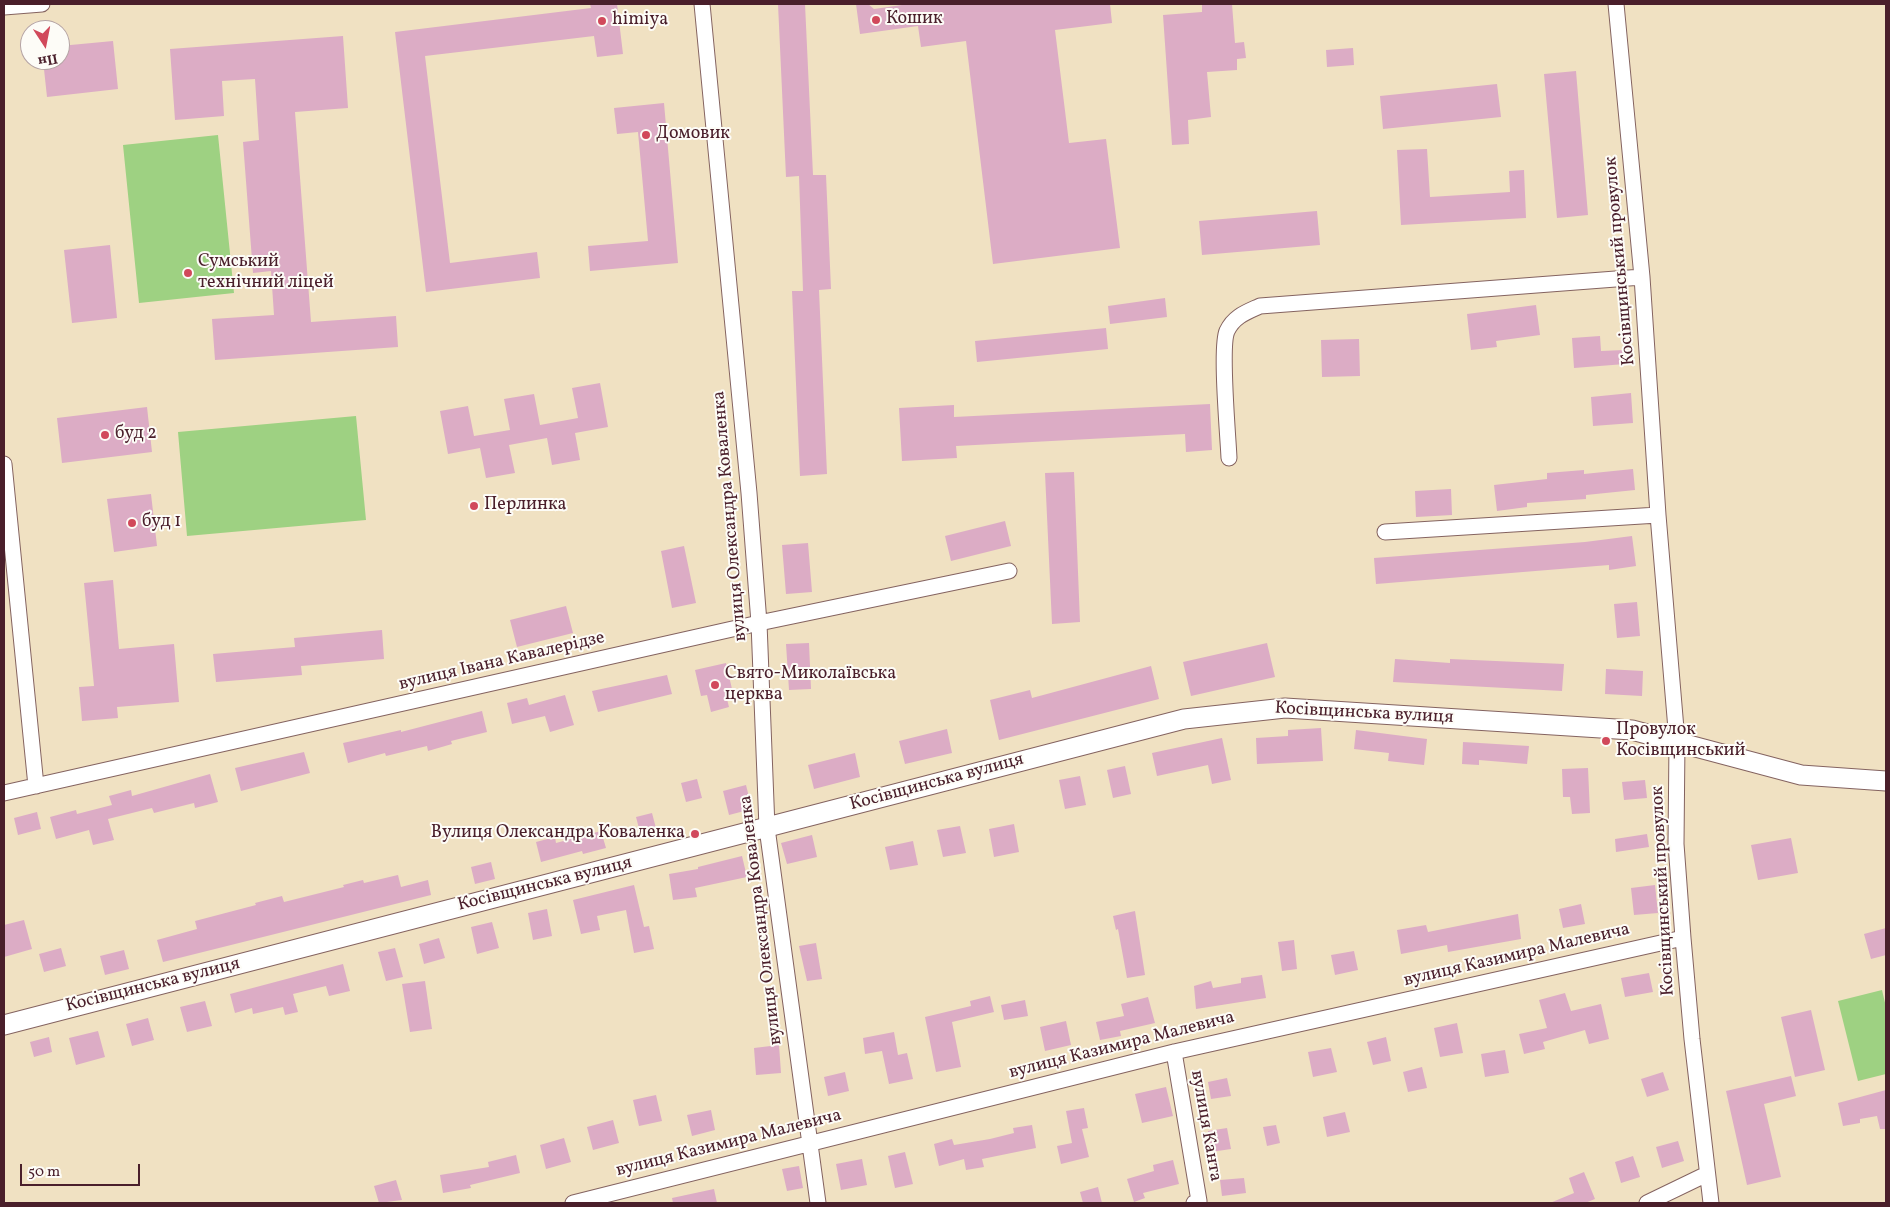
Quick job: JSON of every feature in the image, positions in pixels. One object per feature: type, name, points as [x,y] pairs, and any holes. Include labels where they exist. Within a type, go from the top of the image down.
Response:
[{"type":"street","points":[[4,7],[42,4]]},
{"type":"street","name":"вулиця Олександра Коваленка","points":[[702,4],[745,445],[759,623],[767,828],[818,1203]]},
{"type":"street","name":"Косівщинський провулок","points":[[1616,4],[1642,277],[1658,516],[1677,741],[1676,844],[1683,938],[1710,1203]]},
{"type":"street","points":[[1229,458],[1224,352],[1227,332],[1238,316],[1260,306],[1642,277]]},
{"type":"street","points":[[4,466],[36,786]]},
{"type":"street","points":[[1385,532],[1658,516]]},
{"type":"street","name":"вулиця Івана Кавалерідзе","points":[[4,793],[759,623],[1008,571]]},
{"type":"street","name":"Косівщинська вулиця","points":[[4,1025],[1184,719],[1285,708],[1632,730],[1801,775],[1886,781]]},
{"type":"street","name":"вулиця Казимира Малевича","points":[[573,1203],[1174,1052],[1683,938]]},
{"type":"street","name":"вулиця Канта","points":[[1174,1052],[1199,1201],[1194,1203]]},
{"type":"street","points":[[1647,1203],[1707,1174]]},
{"type":"green space","points":[[218,135],[234,293],[139,303],[123,145]]},
{"type":"green space","points":[[356,416],[366,520],[187,536],[178,432]]},
{"type":"green space","points":[[1882,990],[1886,1007],[1886,1074],[1858,1081],[1838,1001]]},
{"type":"building","points":[[590,4],[617,4],[623,54],[597,57],[594,36],[425,56],[450,263],[537,252],[540,278],[426,292],[395,32],[591,8]]},
{"type":"building","points":[[778,4],[805,4],[813,175],[826,175],[831,289],[819,290],[827,474],[800,476],[792,291],[803,291],[799,176],[786,177]]},
{"type":"building","points":[[856,4],[868,4],[874,9],[909,4],[1110,4],[1112,23],[1055,30],[1069,143],[1106,139],[1120,248],[993,264],[966,41],[921,47],[918,26],[860,34]]},
{"type":"building","points":[[1202,4],[1232,4],[1235,43],[1244,42],[1246,58],[1237,59],[1237,70],[1207,72],[1211,117],[1188,120],[1189,144],[1172,145],[1163,15],[1202,12]]},
{"type":"building","points":[[343,36],[348,108],[295,112],[311,322],[396,316],[398,347],[215,360],[212,319],[274,315],[271,271],[253,273],[243,142],[259,140],[255,79],[222,81],[224,116],[175,120],[170,49]]},
{"type":"building","points":[[113,41],[118,89],[47,97],[44,70],[70,70],[70,45]]},
{"type":"building","points":[[1353,48],[1354,65],[1327,67],[1326,50]]},
{"type":"building","points":[[1576,71],[1588,215],[1557,218],[1544,74]]},
{"type":"building","points":[[1497,84],[1501,117],[1383,129],[1380,96]]},
{"type":"building","points":[[664,103],[678,263],[590,271],[588,246],[648,241],[638,132],[617,134],[614,108]]},
{"type":"building","points":[[1427,149],[1430,197],[1510,192],[1509,171],[1524,170],[1526,218],[1401,225],[1397,150]]},
{"type":"building","points":[[1317,211],[1320,245],[1202,255],[1199,221]]},
{"type":"building","points":[[110,245],[117,318],[72,323],[64,250]]},
{"type":"building","points":[[1165,298],[1167,317],[1110,324],[1108,306]]},
{"type":"building","points":[[1536,305],[1540,335],[1496,341],[1497,347],[1471,350],[1467,314]]},
{"type":"building","points":[[1106,328],[1108,349],[977,362],[975,341]]},
{"type":"building","points":[[1600,336],[1601,351],[1624,350],[1625,364],[1574,368],[1572,338]]},
{"type":"building","points":[[1359,339],[1360,376],[1322,377],[1321,340]]},
{"type":"building","points":[[600,383],[608,427],[575,433],[580,460],[552,465],[547,438],[509,445],[515,473],[486,478],[480,448],[448,454],[440,411],[468,406],[474,436],[510,430],[504,399],[534,394],[540,425],[578,418],[572,388]]},
{"type":"building","points":[[1631,393],[1633,423],[1593,426],[1591,397]]},
{"type":"building","points":[[1210,404],[1212,450],[1186,452],[1185,434],[956,446],[957,458],[902,461],[899,408],[954,405],[954,417]]},
{"type":"building","name":"буд 2","points":[[147,407],[152,452],[62,463],[57,418]]},
{"type":"building","points":[[1633,469],[1635,490],[1586,495],[1586,499],[1527,503],[1527,507],[1497,511],[1494,485],[1547,479],[1547,473],[1584,470],[1584,474]]},
{"type":"building","points":[[1074,472],[1080,622],[1052,624],[1045,473]]},
{"type":"building","points":[[1451,489],[1452,515],[1416,517],[1415,491]]},
{"type":"building","name":"буд 1","points":[[151,494],[157,546],[114,552],[107,499]]},
{"type":"building","points":[[1005,521],[1011,546],[951,561],[945,536]]},
{"type":"building","points":[[1632,536],[1636,566],[1609,570],[1609,565],[1376,584],[1374,558],[1585,542]]},
{"type":"building","points":[[808,543],[812,592],[786,594],[782,545]]},
{"type":"building","points":[[684,546],[696,603],[672,608],[661,551]]},
{"type":"building","points":[[113,580],[119,649],[174,644],[179,702],[117,707],[118,718],[82,721],[79,687],[94,686],[84,583]]},
{"type":"building","points":[[1637,602],[1640,636],[1617,638],[1614,604]]},
{"type":"building","points":[[566,606],[573,633],[517,647],[510,620]]},
{"type":"building","points":[[382,630],[384,659],[301,666],[302,675],[216,682],[213,654],[295,647],[294,638]]},
{"type":"building","points":[[809,643],[811,689],[789,690],[786,644]]},
{"type":"building","points":[[1267,643],[1275,677],[1191,696],[1183,662]]},
{"type":"building","points":[[1395,659],[1450,663],[1450,659],[1564,664],[1562,691],[1393,682]]},
{"type":"building","name":"Свято-Миколаївська церква","points":[[726,663],[732,689],[725,691],[729,707],[711,712],[707,695],[701,696],[695,670]]},
{"type":"building","points":[[1151,666],[1159,699],[999,740],[990,700],[1030,690],[1032,698]]},
{"type":"building","points":[[1606,669],[1643,671],[1642,696],[1605,694]]},
{"type":"building","points":[[667,675],[672,694],[598,712],[592,691]]},
{"type":"building","points":[[565,695],[574,725],[550,732],[545,716],[512,724],[507,703],[527,698],[529,705]]},
{"type":"building","points":[[482,711],[487,732],[451,741],[452,744],[428,751],[427,746],[386,756],[385,753],[348,763],[343,743],[401,730],[401,732]]},
{"type":"building","points":[[1321,728],[1323,761],[1257,764],[1256,738],[1288,736],[1288,730]]},
{"type":"building","points":[[947,729],[952,753],[905,764],[899,741]]},
{"type":"building","points":[[1356,730],[1427,739],[1424,765],[1388,761],[1389,753],[1354,749]]},
{"type":"building","points":[[1222,738],[1231,780],[1212,784],[1208,765],[1157,776],[1152,753]]},
{"type":"building","points":[[1463,742],[1529,746],[1527,764],[1479,760],[1479,765],[1462,764]]},
{"type":"building","points":[[304,752],[310,773],[241,791],[235,768]]},
{"type":"building","points":[[855,753],[860,777],[814,789],[808,765]]},
{"type":"building","points":[[1125,766],[1131,794],[1113,798],[1107,770]]},
{"type":"building","points":[[1588,768],[1590,813],[1572,814],[1570,797],[1563,797],[1562,769]]},
{"type":"building","points":[[210,774],[218,802],[195,808],[194,803],[154,813],[152,808],[108,819],[114,840],[93,845],[89,830],[56,839],[50,817],[76,810],[77,814],[112,805],[109,796],[131,790],[132,796]]},
{"type":"building","points":[[1080,776],[1086,805],[1065,809],[1059,780]]},
{"type":"building","points":[[697,779],[702,798],[686,802],[681,783]]},
{"type":"building","points":[[1645,780],[1647,798],[1624,800],[1622,782]]},
{"type":"building","points":[[746,785],[752,809],[729,815],[723,791]]},
{"type":"building","points":[[37,812],[41,829],[18,835],[14,818]]},
{"type":"building","points":[[652,813],[657,832],[641,836],[636,817]]},
{"type":"building","points":[[1014,824],[1019,852],[994,857],[989,829]]},
{"type":"building","points":[[960,826],[966,853],[943,857],[937,830]]},
{"type":"building","points":[[601,831],[606,848],[583,854],[582,851],[541,862],[536,842],[555,837],[556,843]]},
{"type":"building","points":[[1647,834],[1649,847],[1616,852],[1615,839]]},
{"type":"building","points":[[812,835],[817,857],[787,864],[781,843]]},
{"type":"building","points":[[1791,838],[1798,873],[1758,880],[1751,845]]},
{"type":"building","points":[[913,841],[918,865],[890,870],[885,847]]},
{"type":"building","points":[[742,856],[747,877],[695,888],[697,897],[673,900],[669,874],[698,869],[698,867]]},
{"type":"building","points":[[491,862],[495,879],[475,884],[471,867]]},
{"type":"building","points":[[398,875],[401,887],[428,880],[431,895],[163,962],[157,940],[197,929],[195,921],[282,896],[284,902],[344,887],[343,885],[363,880],[364,883]]},
{"type":"building","points":[[634,885],[644,927],[649,926],[654,949],[634,953],[626,910],[597,916],[600,930],[581,934],[573,900]]},
{"type":"building","points":[[1655,885],[1658,913],[1634,915],[1631,888]]},
{"type":"building","points":[[1581,904],[1585,924],[1563,928],[1559,909]]},
{"type":"building","points":[[547,909],[552,936],[533,940],[528,913]]},
{"type":"building","points":[[1135,911],[1145,975],[1127,978],[1118,929],[1116,930],[1113,916]]},
{"type":"building","points":[[1518,914],[1521,939],[1448,952],[1447,945],[1401,954],[1397,930],[1426,925],[1428,932]]},
{"type":"building","points":[[24,920],[32,949],[4,957],[4,925]]},
{"type":"building","points":[[492,922],[499,948],[477,954],[471,927]]},
{"type":"building","points":[[1886,928],[1886,955],[1871,959],[1864,934]]},
{"type":"building","points":[[439,938],[445,958],[424,964],[419,944]]},
{"type":"building","points":[[1294,940],[1297,969],[1282,971],[1278,942]]},
{"type":"building","points":[[816,943],[822,979],[807,981],[799,946]]},
{"type":"building","points":[[61,948],[66,966],[44,972],[39,954]]},
{"type":"building","points":[[395,948],[403,977],[386,981],[378,952]]},
{"type":"building","points":[[124,950],[129,969],[105,975],[100,956]]},
{"type":"building","points":[[1354,951],[1358,970],[1335,975],[1331,955]]},
{"type":"building","points":[[343,964],[350,991],[329,996],[326,986],[293,994],[298,1012],[285,1015],[283,1007],[253,1014],[252,1008],[235,1013],[230,994]]},
{"type":"building","points":[[1649,973],[1653,992],[1625,997],[1621,978]]},
{"type":"building","points":[[1262,975],[1266,998],[1196,1009],[1194,986],[1211,981],[1213,988],[1241,983],[1241,978]]},
{"type":"building","points":[[425,981],[432,1029],[410,1032],[402,984]]},
{"type":"building","points":[[1565,993],[1571,1011],[1601,1004],[1609,1039],[1589,1044],[1585,1030],[1543,1042],[1545,1049],[1524,1054],[1519,1034],[1547,1028],[1539,1000]]},
{"type":"building","points":[[990,996],[994,1012],[952,1022],[961,1067],[936,1072],[925,1017],[971,1006],[970,1001]]},
{"type":"building","points":[[1148,997],[1155,1023],[1120,1031],[1121,1036],[1100,1040],[1096,1022],[1124,1016],[1121,1004]]},
{"type":"building","points":[[1025,1000],[1028,1016],[1004,1020],[1001,1005]]},
{"type":"building","points":[[205,1001],[212,1026],[187,1032],[180,1007]]},
{"type":"building","points":[[1811,1010],[1825,1070],[1795,1077],[1781,1017]]},
{"type":"building","points":[[148,1018],[154,1040],[132,1046],[126,1024]]},
{"type":"building","points":[[1066,1021],[1071,1045],[1045,1051],[1040,1027]]},
{"type":"building","points":[[1457,1023],[1463,1053],[1440,1057],[1434,1028]]},
{"type":"building","points":[[98,1031],[105,1057],[76,1065],[69,1038]]},
{"type":"building","points":[[894,1032],[898,1055],[907,1053],[913,1079],[889,1084],[882,1051],[865,1054],[863,1038]]},
{"type":"building","points":[[49,1037],[52,1052],[34,1057],[30,1042]]},
{"type":"building","points":[[1386,1037],[1391,1061],[1373,1065],[1367,1042]]},
{"type":"building","points":[[779,1045],[781,1073],[756,1075],[754,1048]]},
{"type":"building","points":[[1331,1048],[1337,1072],[1313,1077],[1308,1052]]},
{"type":"building","points":[[1505,1050],[1509,1073],[1485,1077],[1481,1054]]},
{"type":"building","points":[[1422,1067],[1427,1088],[1408,1092],[1403,1072]]},
{"type":"building","points":[[845,1072],[849,1091],[828,1096],[824,1077]]},
{"type":"building","points":[[1663,1072],[1669,1090],[1647,1097],[1641,1079]]},
{"type":"building","points":[[1791,1076],[1796,1096],[1764,1104],[1781,1177],[1747,1185],[1726,1091]]},
{"type":"building","points":[[1227,1078],[1231,1096],[1211,1099],[1208,1082]]},
{"type":"building","points":[[1166,1087],[1173,1116],[1142,1123],[1135,1094]]},
{"type":"building","points":[[1886,1090],[1886,1129],[1880,1129],[1877,1116],[1860,1119],[1860,1123],[1843,1126],[1838,1103]]},
{"type":"building","points":[[656,1095],[662,1121],[639,1126],[633,1100]]},
{"type":"building","points":[[1084,1108],[1088,1128],[1082,1129],[1089,1157],[1061,1164],[1057,1146],[1072,1143],[1066,1111]]},
{"type":"building","points":[[711,1110],[715,1130],[692,1136],[687,1115]]},
{"type":"building","points":[[1345,1112],[1350,1132],[1327,1137],[1323,1117]]},
{"type":"building","points":[[613,1120],[619,1143],[593,1150],[587,1127]]},
{"type":"building","points":[[1032,1125],[1036,1148],[982,1159],[984,1167],[966,1170],[964,1159],[939,1166],[934,1144],[952,1139],[954,1145],[990,1139],[1014,1133],[1013,1128]]},
{"type":"building","points":[[1276,1125],[1280,1143],[1267,1146],[1263,1127]]},
{"type":"building","points":[[1227,1128],[1231,1149],[1211,1152],[1208,1131]]},
{"type":"building","points":[[564,1138],[571,1162],[546,1169],[540,1145]]},
{"type":"building","points":[[1678,1141],[1684,1161],[1662,1168],[1656,1147]]},
{"type":"building","points":[[905,1152],[913,1184],[895,1188],[888,1156]]},
{"type":"building","points":[[516,1155],[520,1173],[470,1185],[471,1188],[443,1193],[440,1175],[489,1167],[488,1162]]},
{"type":"building","points":[[1633,1156],[1640,1177],[1621,1183],[1615,1162]]},
{"type":"building","points":[[862,1159],[867,1185],[841,1190],[836,1164]]},
{"type":"building","points":[[1173,1160],[1179,1184],[1143,1193],[1145,1198],[1134,1202],[1127,1179],[1154,1171],[1153,1165]]},
{"type":"building","points":[[799,1166],[803,1188],[787,1191],[782,1169]]},
{"type":"building","points":[[1584,1172],[1595,1199],[1585,1203],[1550,1203],[1574,1193],[1569,1178]]},
{"type":"building","points":[[1244,1178],[1246,1193],[1222,1196],[1220,1180]]},
{"type":"building","points":[[396,1180],[402,1200],[379,1203],[374,1186]]},
{"type":"building","points":[[1098,1187],[1102,1203],[1083,1203],[1080,1192]]},
{"type":"building","points":[[714,1189],[717,1203],[673,1203],[672,1198]]},
{"type":"place","name":"Кошик","points":[[876,20]]},
{"type":"place","name":"himiya","points":[[602,21]]},
{"type":"place","name":"Домовик","points":[[646,135]]},
{"type":"place","name":"Сумський технічний ліцей","points":[[188,273]]},
{"type":"place","name":"буд 2","points":[[105,435]]},
{"type":"place","name":"Перлинка","points":[[474,506]]},
{"type":"place","name":"буд 1","points":[[132,523]]},
{"type":"place","name":"Свято-Миколаївська церква","points":[[715,685]]},
{"type":"place","name":"Провулок Косівщинський","points":[[1606,741]]},
{"type":"place","name":"Вулиця Олександра Коваленка","points":[[695,834]]}]
